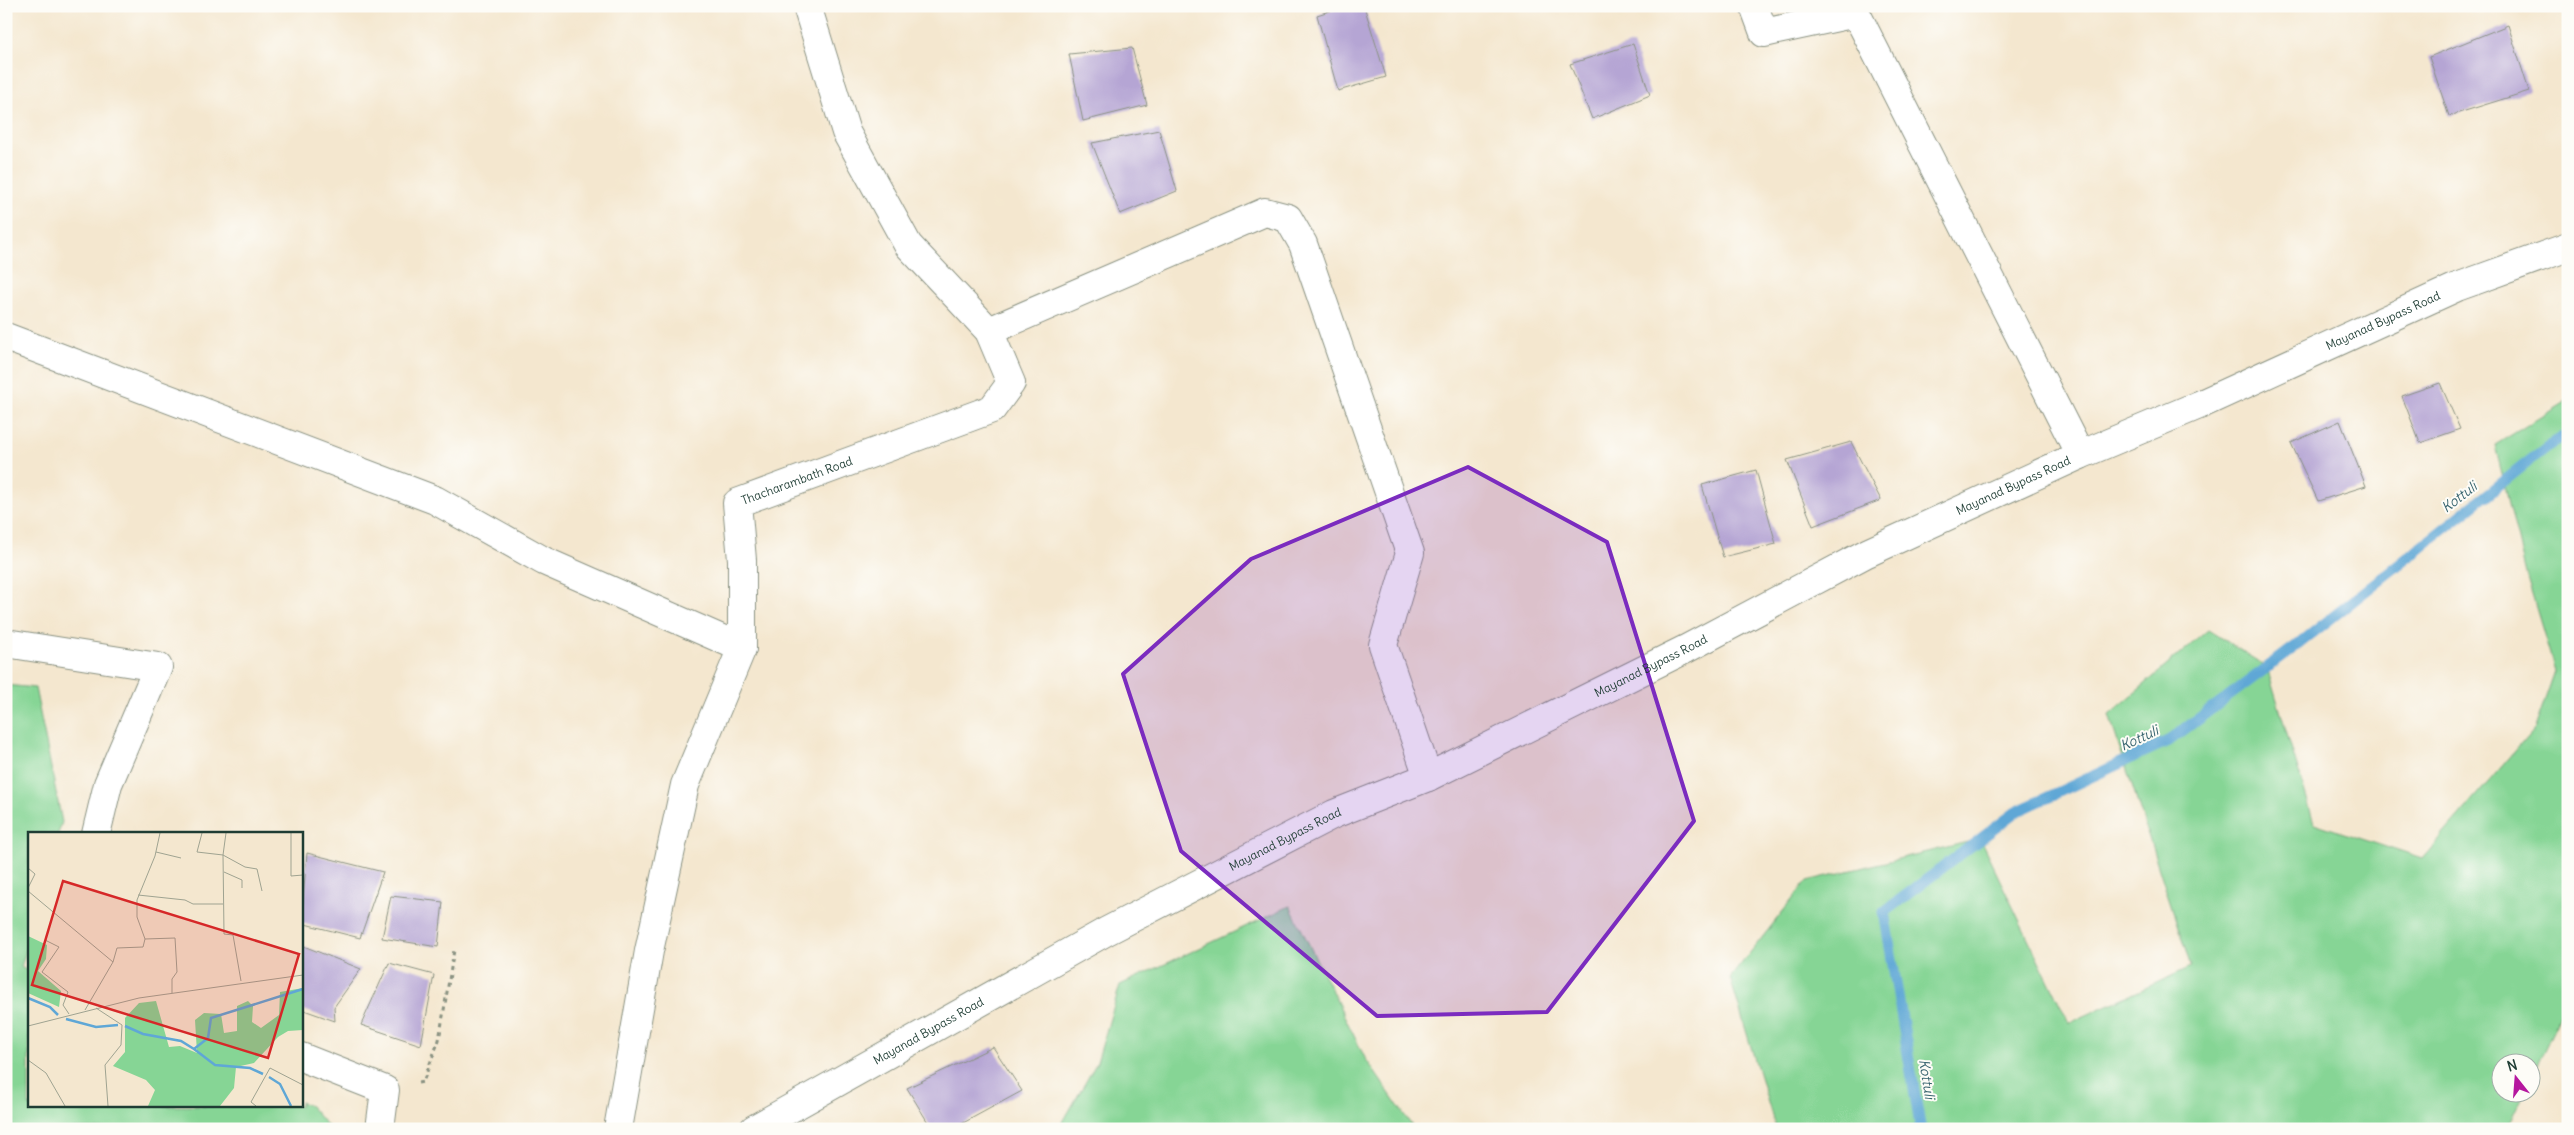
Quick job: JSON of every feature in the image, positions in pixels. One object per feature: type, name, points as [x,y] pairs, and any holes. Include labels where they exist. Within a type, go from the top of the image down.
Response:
[{"type":"street","points":[[807,6],[846,132],[908,245],[989,331],[1265,212],[1288,218],[1303,244],[1410,554],[1383,645],[1428,777]]},
{"type":"street","points":[[1754,6],[1764,33],[1856,13],[2080,455]]},
{"type":"street","name":"Mayanad Bypass Road","points":[[754,1129],[1107,931],[1334,814],[1428,777],[1694,645],[1867,553],[2080,455],[2198,405],[2457,287],[2568,247]]},
{"type":"street","name":"Thacharambath Road","points":[[742,648],[742,560],[738,504],[992,409],[1011,383],[989,331]]},
{"type":"street","points":[[6,337],[435,500],[544,561],[742,648],[685,785],[649,951],[618,1129]]},
{"type":"street","points":[[6,643],[158,667],[108,784],[96,832]]},
{"type":"street","points":[[302,1058],[385,1090],[380,1129]]},
{"type":"path","points":[[384,1093],[423,1082],[440,1040],[454,950]]},
{"type":"highlighted area","points":[[1468,467],[1607,542],[1694,821],[1547,1012],[1377,1016],[1181,851],[1123,674],[1251,559]]},
{"type":"green space","points":[[2568,400],[2568,999],[2542,1055],[2542,1052],[2492,1052],[2492,1102],[2520,1102],[2506,1129],[1776,1129],[1730,978],[1807,881],[1980,839],[2069,1023],[2191,967],[2109,715],[2208,630],[2267,667],[2314,823],[2422,859],[2535,728],[2555,671],[2527,578],[2495,445]]},
{"type":"green space","points":[[6,685],[35,688],[62,822],[59,832],[28,832],[28,944],[21,967],[28,971],[28,1108],[302,1108],[302,1102],[310,1106],[330,1129],[6,1129]]},
{"type":"green space","points":[[1290,906],[1365,1058],[1414,1129],[1059,1129],[1097,1062],[1120,985]]},
{"type":"building","points":[[1345,6],[1364,6],[1386,77],[1338,91],[1317,15]]},
{"type":"building","points":[[2508,25],[2529,91],[2449,116],[2429,57]]},
{"type":"building","points":[[1633,44],[1650,95],[1592,119],[1570,64]]},
{"type":"building","points":[[1132,48],[1147,105],[1083,121],[1069,54]]},
{"type":"building","points":[[1159,130],[1177,191],[1120,214],[1092,143]]},
{"type":"building","points":[[2440,383],[2460,429],[2420,443],[2402,396]]},
{"type":"building","points":[[2340,421],[2366,486],[2318,501],[2291,443]]},
{"type":"building","points":[[1851,442],[1881,500],[1813,526],[1787,460]]},
{"type":"building","points":[[1756,470],[1776,544],[1723,557],[1702,485]]},
{"type":"building","points":[[307,853],[383,872],[360,938],[302,923]]},
{"type":"building","points":[[391,896],[443,902],[438,947],[382,938]]},
{"type":"building","points":[[302,945],[361,969],[334,1007],[335,1021],[302,1009]]},
{"type":"building","points":[[389,963],[434,975],[421,1045],[361,1025]]},
{"type":"building","points":[[993,1047],[1022,1091],[952,1129],[932,1129],[907,1088]]},
{"type":"waterway","name":"Kottuli","points":[[1917,1129],[1920,1125],[1884,912],[2016,812],[2170,740],[2300,643],[2547,447],[2568,435]]}]
